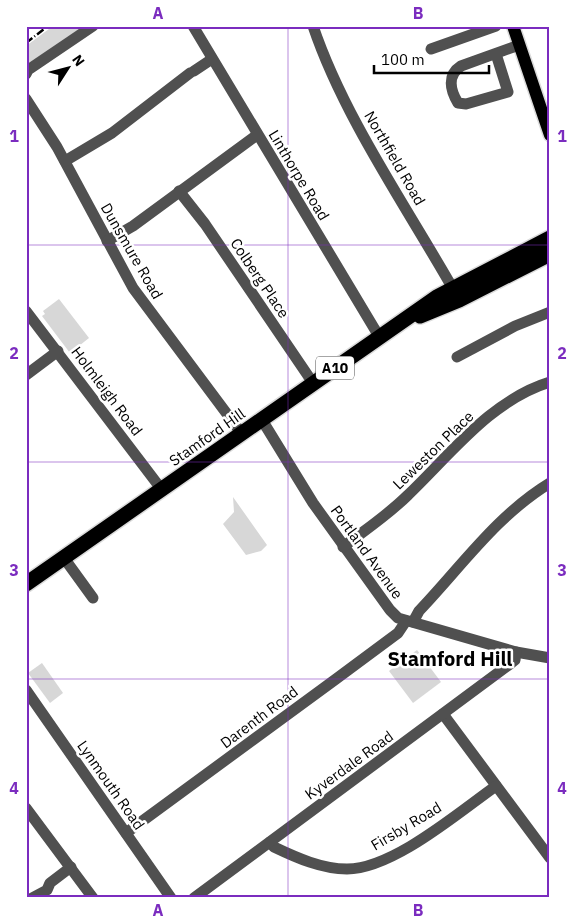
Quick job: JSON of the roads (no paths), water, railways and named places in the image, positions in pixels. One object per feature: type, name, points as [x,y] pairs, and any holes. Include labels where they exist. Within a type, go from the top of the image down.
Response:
[{"type":"highway","name":"Stamford Hill","points":[[26,584],[380,338],[409,319],[494,275],[550,238]]},
{"type":"highway","name":"Stamford Hill","points":[[494,275],[546,259]]},
{"type":"main road","points":[[512,26],[550,135]]},
{"type":"street","points":[[27,72],[93,26]]},
{"type":"street","name":"Linthorpe Road","points":[[193,26],[380,338]]},
{"type":"street","name":"Northfield Road","points":[[313,26],[324,58],[345,101],[456,294]]},
{"type":"street","points":[[431,49],[496,26]]},
{"type":"street","points":[[496,54],[508,92],[466,104],[458,103],[454,96],[452,74],[462,66],[519,45]]},
{"type":"street","points":[[65,161],[112,133],[212,59]]},
{"type":"street","name":"Dunsmure Road","points":[[26,99],[65,161],[133,288],[242,434]]},
{"type":"street","points":[[107,240],[134,226],[257,135]]},
{"type":"street","name":"Colberg Place","points":[[179,191],[205,224],[313,383]]},
{"type":"street","name":"Holmleigh Road","points":[[26,311],[162,490]]},
{"type":"street","points":[[457,357],[515,326],[550,312]]},
{"type":"street","points":[[26,375],[58,351]]},
{"type":"street","name":"Leweston Place","points":[[343,547],[383,518],[471,431],[495,412],[520,396],[550,382]]},
{"type":"street","name":"Portland Avenue","points":[[262,420],[343,547],[390,610],[410,622],[516,652],[550,658]]},
{"type":"street","name":"Darenth Road","points":[[126,833],[398,633],[511,512],[531,494],[550,483]]},
{"type":"street","points":[[64,558],[93,598]]},
{"type":"street","name":"Kyverdale Road","points":[[194,898],[515,660],[516,652]]},
{"type":"street","name":"Lynmouth Road","points":[[26,690],[171,898]]},
{"type":"street","points":[[443,714],[550,858]]},
{"type":"street","name":"Firsby Road","points":[[270,842],[274,848],[322,866],[349,869],[362,867],[392,856],[424,837],[496,786]]},
{"type":"street","points":[[26,808],[93,898]]},
{"type":"street","points":[[32,898],[47,890],[50,883],[71,867]]},
{"type":"railway","points":[[26,43],[48,26]]},
{"type":"district","name":"Stamford Hill","points":[[450,658]]}]
